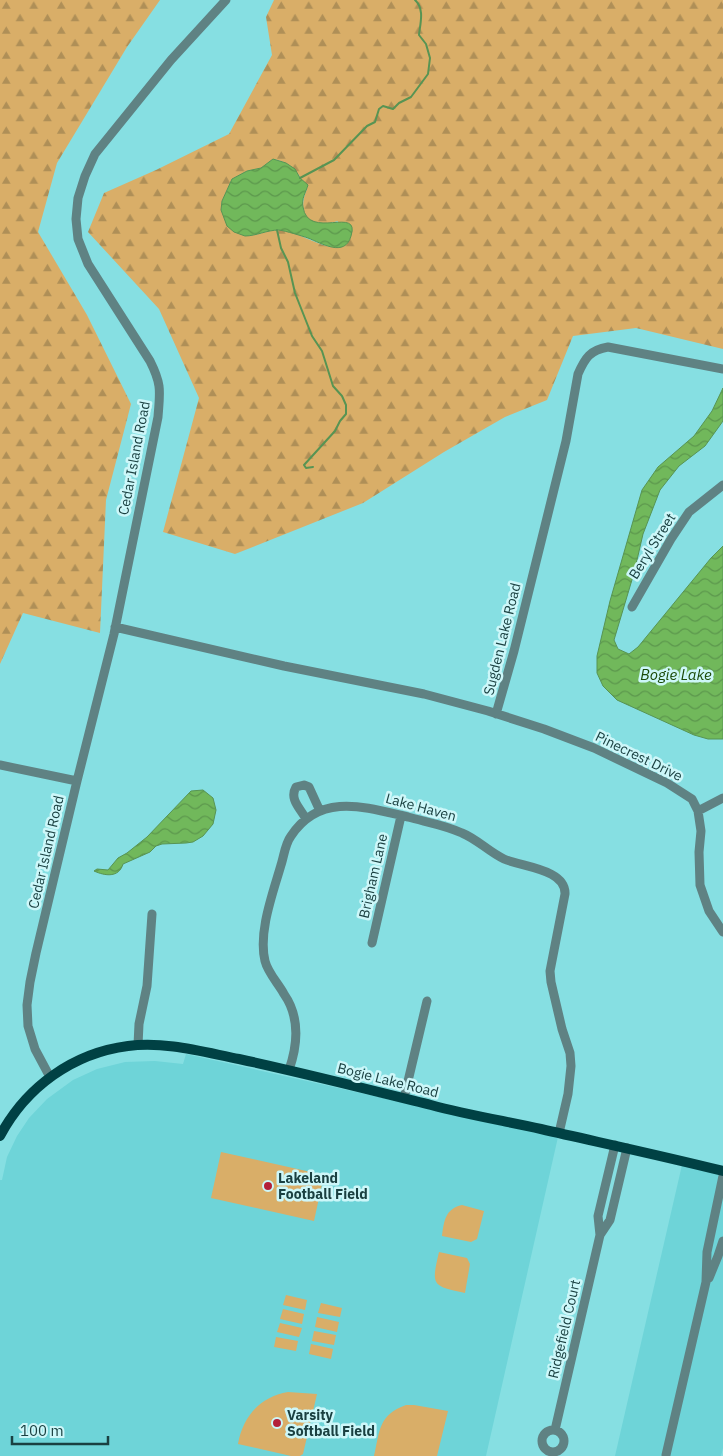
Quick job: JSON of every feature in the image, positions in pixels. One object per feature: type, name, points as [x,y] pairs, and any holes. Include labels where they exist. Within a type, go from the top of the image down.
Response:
[{"type":"main road","name":"Bogie Lake Road","points":[[0,1136],[21,1104],[50,1077],[72,1063],[111,1049],[138,1045],[165,1045],[289,1070],[433,1106],[615,1145],[723,1171]]},
{"type":"street","name":"Cedar Island Road","points":[[50,1077],[35,1049],[28,1026],[27,1005],[30,982],[115,627],[158,417],[160,392],[158,377],[150,361],[88,264],[78,239],[76,219],[78,198],[95,154],[171,60],[226,0]]},
{"type":"street","name":"Sugden Lake Road","points":[[115,627],[284,666],[424,694],[496,714],[514,651],[566,441],[578,374],[582,365],[589,355],[608,347],[723,369]]},
{"type":"street","name":"Beryl Street","points":[[632,607],[666,547],[690,512],[723,485]]},
{"type":"street","name":"Pinecrest Drive","points":[[496,714],[544,729],[594,748],[666,783],[692,800],[698,811]]},
{"type":"street","points":[[0,764],[77,781]]},
{"type":"street","points":[[306,819],[294,798],[293,792],[296,787],[304,785],[309,787],[320,811]]},
{"type":"street","points":[[723,798],[698,811],[701,831],[699,852],[700,885],[708,911],[723,932]]},
{"type":"street","name":"Lake Haven","points":[[289,1070],[296,1040],[295,1016],[265,962],[263,946],[265,925],[289,839],[298,826],[306,819],[320,811],[339,806],[356,806],[445,826],[464,833],[505,859],[553,874],[561,881],[565,890],[550,971],[562,1030],[570,1054],[571,1066],[568,1094],[560,1133]]},
{"type":"street","name":"Brigham Lane","points":[[372,943],[401,816]]},
{"type":"street","points":[[138,1045],[139,1024],[147,986],[152,914]]},
{"type":"street","points":[[404,1098],[427,1001]]},
{"type":"street","name":"Ridgefield Court","points":[[555,1430],[600,1235],[598,1216],[615,1145]]},
{"type":"street","name":"Ridgefield Court","points":[[600,1235],[610,1220],[627,1148]]},
{"type":"street","points":[[666,1456],[706,1282],[707,1252],[719,1220],[723,1176]]},
{"type":"street","points":[[706,1282],[713,1271],[723,1241]]},
{"type":"shaded area","points":[[186,1054],[558,1137],[486,1456],[0,1456],[0,1180],[2,1180],[7,1157],[17,1136],[29,1118],[47,1099],[73,1080],[97,1069],[125,1062],[155,1061],[183,1064]]},
{"type":"shaded area","points":[[682,1165],[723,1175],[723,1448],[721,1456],[615,1456]]},
{"type":"green space","points":[[0,0],[160,0],[127,47],[57,163],[38,232],[87,315],[131,404],[106,500],[100,633],[23,613],[0,664]]},
{"type":"green space","points":[[274,0],[723,0],[723,349],[636,328],[573,336],[547,400],[505,417],[444,452],[363,503],[235,554],[163,532],[199,398],[159,309],[88,232],[104,193],[229,134],[272,55],[266,17]],"holes":[[[273,159],[290,166],[298,174],[307,189],[303,201],[306,217],[310,221],[322,224],[338,221],[331,247],[281,230],[245,236],[221,210],[222,201],[232,179],[247,171],[261,168]]]},
{"type":"green space","name":"Lakeland Football Field","points":[[221,1152],[324,1175],[314,1221],[211,1198]]},
{"type":"green space","points":[[462,1205],[484,1211],[477,1239],[471,1242],[442,1236],[446,1216],[452,1209]]},
{"type":"green space","points":[[439,1252],[467,1258],[470,1264],[465,1293],[440,1286],[437,1283],[435,1272]]},
{"type":"green space","points":[[286,1295],[307,1300],[305,1310],[283,1305]]},
{"type":"green space","points":[[321,1303],[342,1308],[340,1317],[318,1313]]},
{"type":"green space","points":[[283,1309],[304,1314],[302,1324],[280,1319]]},
{"type":"green space","points":[[317,1317],[339,1322],[337,1332],[315,1327]]},
{"type":"green space","points":[[280,1323],[302,1328],[299,1337],[277,1332]]},
{"type":"green space","points":[[314,1331],[336,1335],[334,1345],[312,1341]]},
{"type":"green space","points":[[276,1337],[298,1341],[296,1351],[274,1347]]},
{"type":"green space","points":[[311,1344],[333,1349],[331,1359],[309,1354]]},
{"type":"green space","name":"Varsity Softball Field","points":[[288,1392],[317,1394],[303,1454],[291,1456],[238,1444],[244,1425],[254,1409],[269,1398]]},
{"type":"green space","points":[[406,1405],[448,1411],[437,1456],[374,1456],[379,1432],[385,1419],[397,1409]]},
{"type":"water","points":[[273,159],[286,163],[295,169],[300,178],[308,185],[303,201],[307,217],[314,222],[342,222],[348,223],[352,227],[348,243],[338,248],[332,247],[279,230],[245,236],[234,232],[227,226],[221,210],[222,201],[232,179],[247,171],[261,168]]},
{"type":"water","name":"Bogie Lake","points":[[723,388],[723,421],[705,446],[679,466],[660,490],[643,534],[634,573],[614,640],[618,649],[629,654],[638,647],[723,546],[723,739],[708,739],[694,735],[617,700],[603,686],[597,673],[597,656],[610,601],[642,490],[658,467],[694,436],[712,411]]},
{"type":"water","points":[[203,790],[213,798],[216,810],[213,824],[203,836],[193,842],[156,846],[150,852],[123,864],[121,869],[115,874],[107,875],[94,871],[97,869],[108,870],[118,858],[147,837],[191,791]]},
{"type":"waterway","points":[[300,178],[334,160],[367,126],[375,122],[379,109],[383,106],[393,109],[399,103],[411,97],[428,74],[430,58],[426,44],[419,35],[421,12],[415,0]]},
{"type":"waterway","points":[[277,230],[281,248],[288,262],[295,293],[312,336],[322,351],[333,386],[342,396],[346,405],[346,414],[335,431],[304,465],[306,468],[313,467]]},
{"type":"place","name":"Lakeland Football Field","points":[[268,1186]]},
{"type":"place","name":"Varsity Softball Field","points":[[277,1423]]}]
